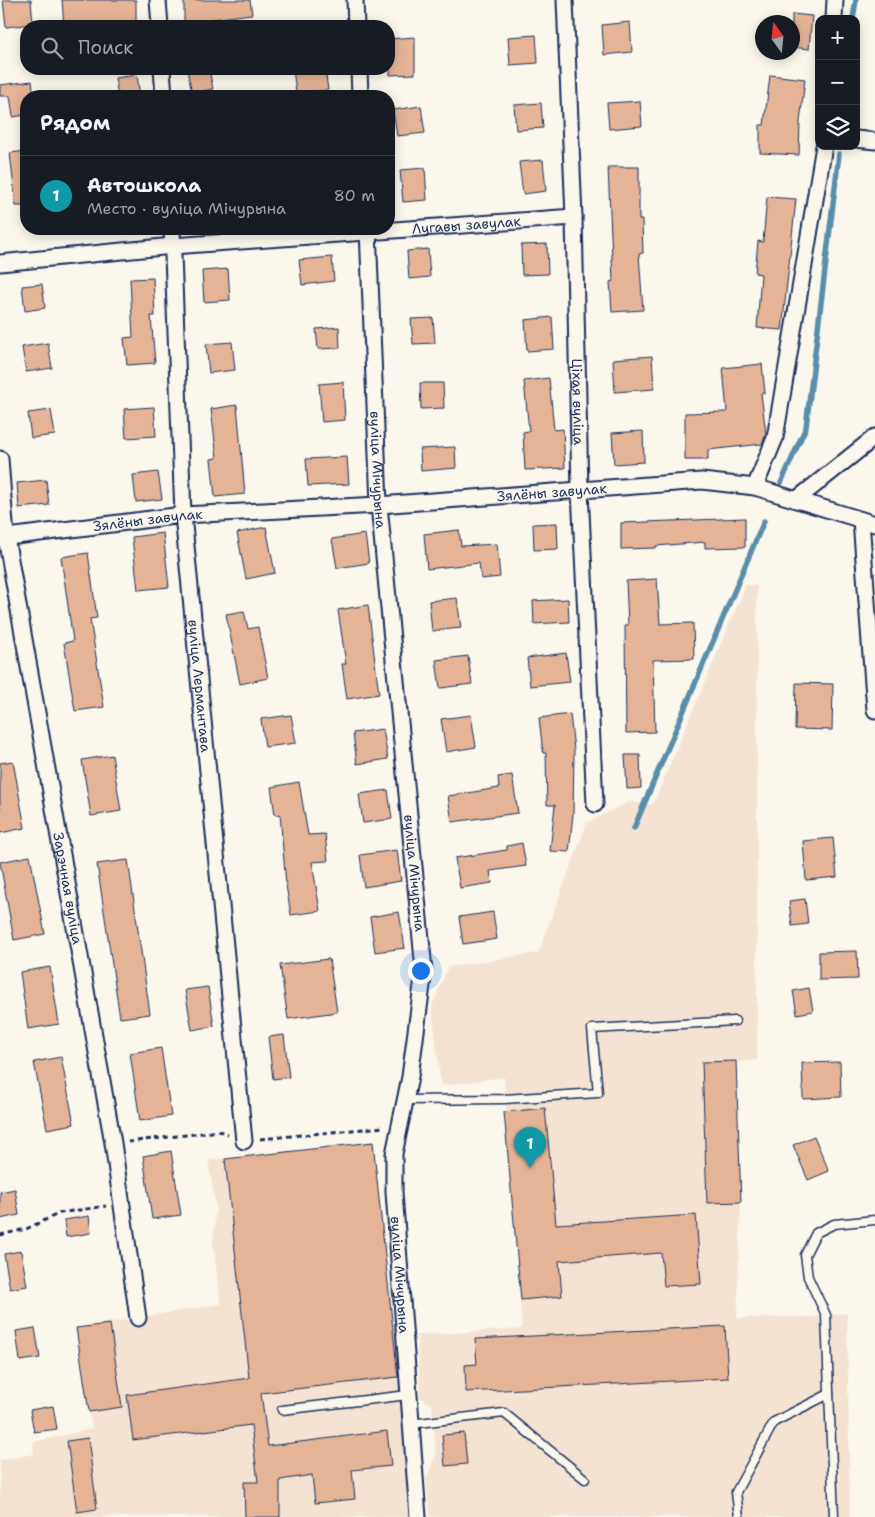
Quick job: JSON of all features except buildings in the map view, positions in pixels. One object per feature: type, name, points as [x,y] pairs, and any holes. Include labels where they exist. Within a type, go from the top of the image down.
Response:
[{"type":"street","points":[[158,0],[160,20]]},
{"type":"street","points":[[355,0],[356,20]]},
{"type":"street","name":"Ціхая вуліца","points":[[566,0],[574,217],[580,491],[594,804]]},
{"type":"street","points":[[834,15],[835,0]]},
{"type":"street","points":[[162,75],[164,90]]},
{"type":"street","points":[[359,75],[360,90]]},
{"type":"street","points":[[860,139],[875,141]]},
{"type":"street","points":[[755,487],[775,438],[823,150]]},
{"type":"street","name":"Лугавы завулак","points":[[395,228],[574,217]]},
{"type":"street","name":"вуліца Лермантава","points":[[172,235],[182,514],[244,1141]]},
{"type":"street","name":"Лугавы завулак","points":[[0,263],[307,235]]},
{"type":"street","name":"вуліца Мічурына","points":[[368,235],[379,505],[424,970],[410,1077],[394,1154],[394,1192],[418,1517]]},
{"type":"street","points":[[796,500],[875,437]]},
{"type":"street","name":"Зарэчная вуліца","points":[[0,459],[3,537],[113,1143],[138,1318]]},
{"type":"street","name":"Зялёны завулак","points":[[3,537],[182,514],[379,505],[702,481],[755,487],[868,522]]},
{"type":"street","points":[[868,522],[875,710]]},
{"type":"lane","points":[[405,1100],[504,1100],[598,1093],[592,1029],[735,1021]]},
{"type":"lane","points":[[834,1517],[826,1315],[808,1278],[805,1255],[816,1233],[834,1224],[875,1220]]},
{"type":"lane","points":[[739,1517],[736,1492],[774,1422],[829,1394]]},
{"type":"lane","points":[[282,1410],[408,1395]]},
{"type":"lane","points":[[410,1424],[504,1413],[585,1480]]},
{"type":"path","points":[[0,1235],[26,1229],[60,1213],[98,1208],[121,1202]]},
{"type":"shaded area","points":[[746,585],[757,585],[757,1060],[736,1062],[741,1202],[737,1318],[810,1317],[847,1313],[850,1517],[430,1517],[426,1479],[436,1454],[432,1405],[420,1397],[417,1335],[522,1329],[504,1077],[441,1086],[432,1006],[448,967],[538,953],[587,823],[629,802],[653,805]]},
{"type":"shaded area","points":[[373,1142],[399,1377],[408,1517],[0,1517],[0,1460],[34,1454],[33,1442],[92,1429],[76,1328],[221,1304],[213,1243],[216,1208],[208,1160]]},
{"type":"waterway","points":[[854,15],[856,0]]},
{"type":"waterway","points":[[781,483],[806,427],[839,154]]},
{"type":"waterway","points":[[634,828],[764,521]]},
{"type":"place","name":"Автошкола","points":[[530,1168]]}]
